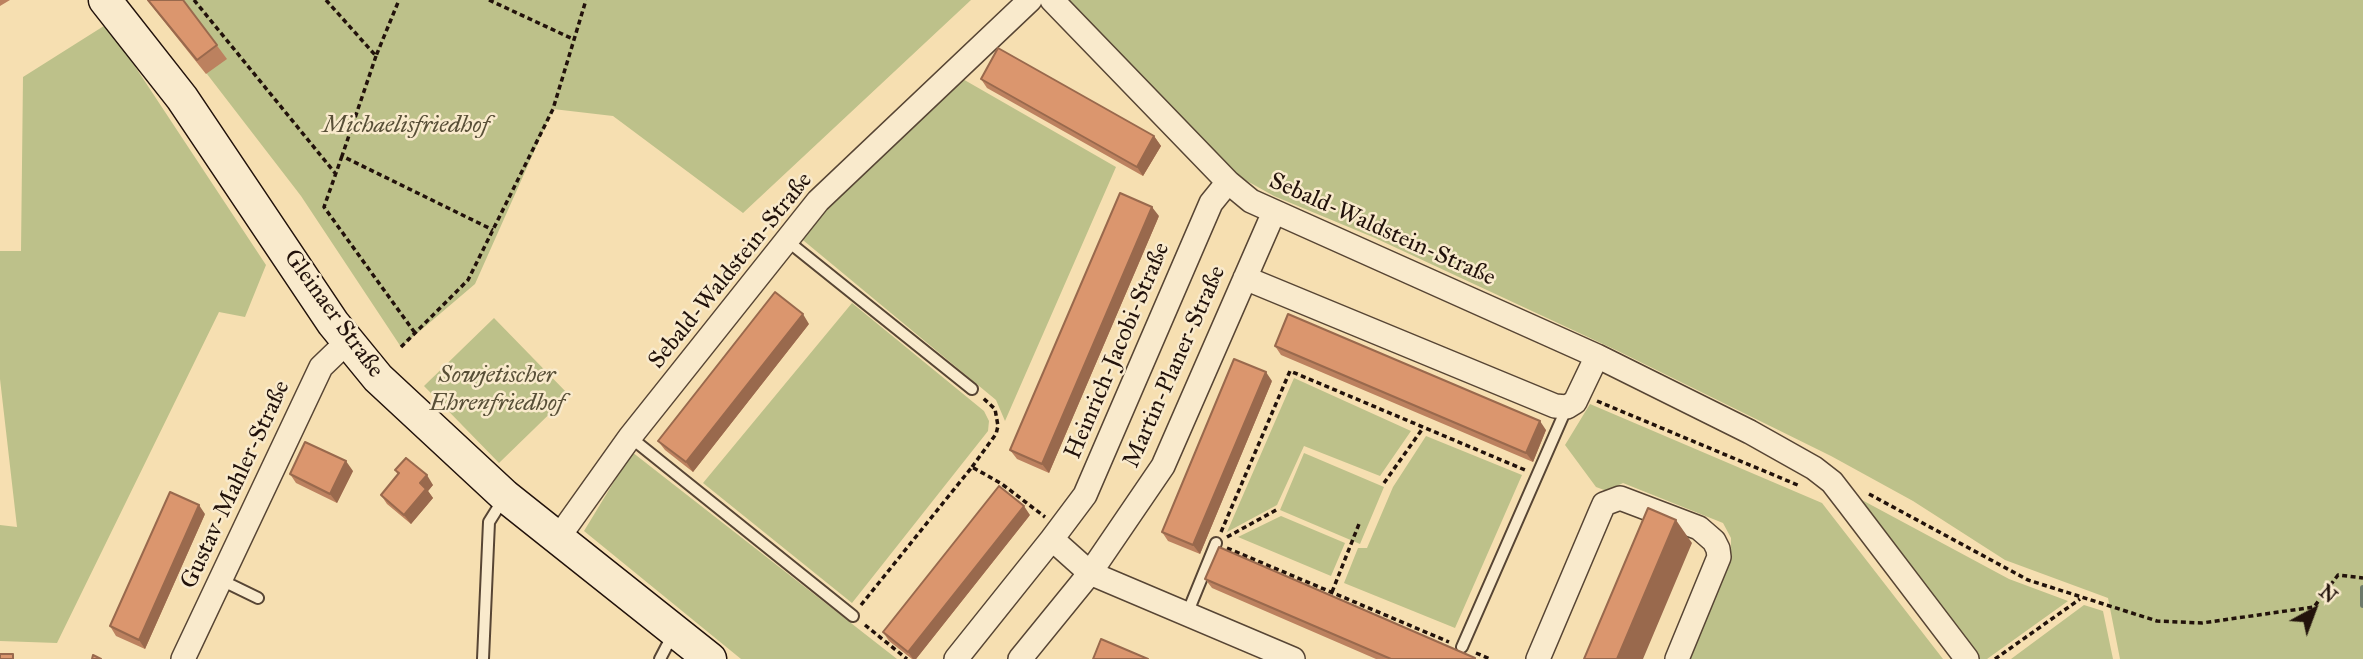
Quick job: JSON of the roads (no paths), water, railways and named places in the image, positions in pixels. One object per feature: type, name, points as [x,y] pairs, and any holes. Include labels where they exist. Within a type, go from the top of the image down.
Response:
[{"type":"street","name":"Gleinaer Straße","points":[[105,0],[203,127],[347,342],[406,406],[505,496],[710,659]]},
{"type":"street","name":"Sebald-Waldstein-Straße","points":[[558,538],[630,437],[785,239],[818,201],[1030,0]]},
{"type":"street","name":"Sebald-Waldstein-Straße","points":[[1052,0],[1228,182],[1251,201],[1597,356],[1793,454],[1832,482],[1967,659]]},
{"type":"street","name":"Heinrich-Jacobi-Straße","points":[[956,659],[1085,495],[1211,203],[1228,182]]},
{"type":"street","name":"Martin-Planer-Straße","points":[[1020,659],[1090,573],[1163,466],[1274,212]]},
{"type":"street","points":[[1245,278],[1555,406],[1573,400],[1597,356]]},
{"type":"street","name":"Gustav-Mahler-Straße","points":[[183,659],[321,367],[347,342]]},
{"type":"street","points":[[1538,659],[1604,504],[1620,498],[1699,528],[1714,541],[1718,549],[1718,557],[1677,659]]},
{"type":"street","points":[[1056,534],[1090,573],[1293,659]]},
{"type":"lane","points":[[785,239],[972,389]]},
{"type":"lane","points":[[1462,647],[1573,400]]},
{"type":"lane","points":[[630,437],[853,616]]},
{"type":"lane","points":[[483,659],[489,522],[505,496]]},
{"type":"lane","points":[[1187,614],[1216,543]]},
{"type":"lane","points":[[221,580],[258,598]]},
{"type":"lane","points":[[660,659],[675,632]]},
{"type":"waterway","points":[[2363,588],[2363,605]]},
{"type":"park label","name":"Michaelisfriedhof","points":[[406,126]]},
{"type":"park label","name":"Sowjetischer Ehrenfriedhof","points":[[497,390]]}]
